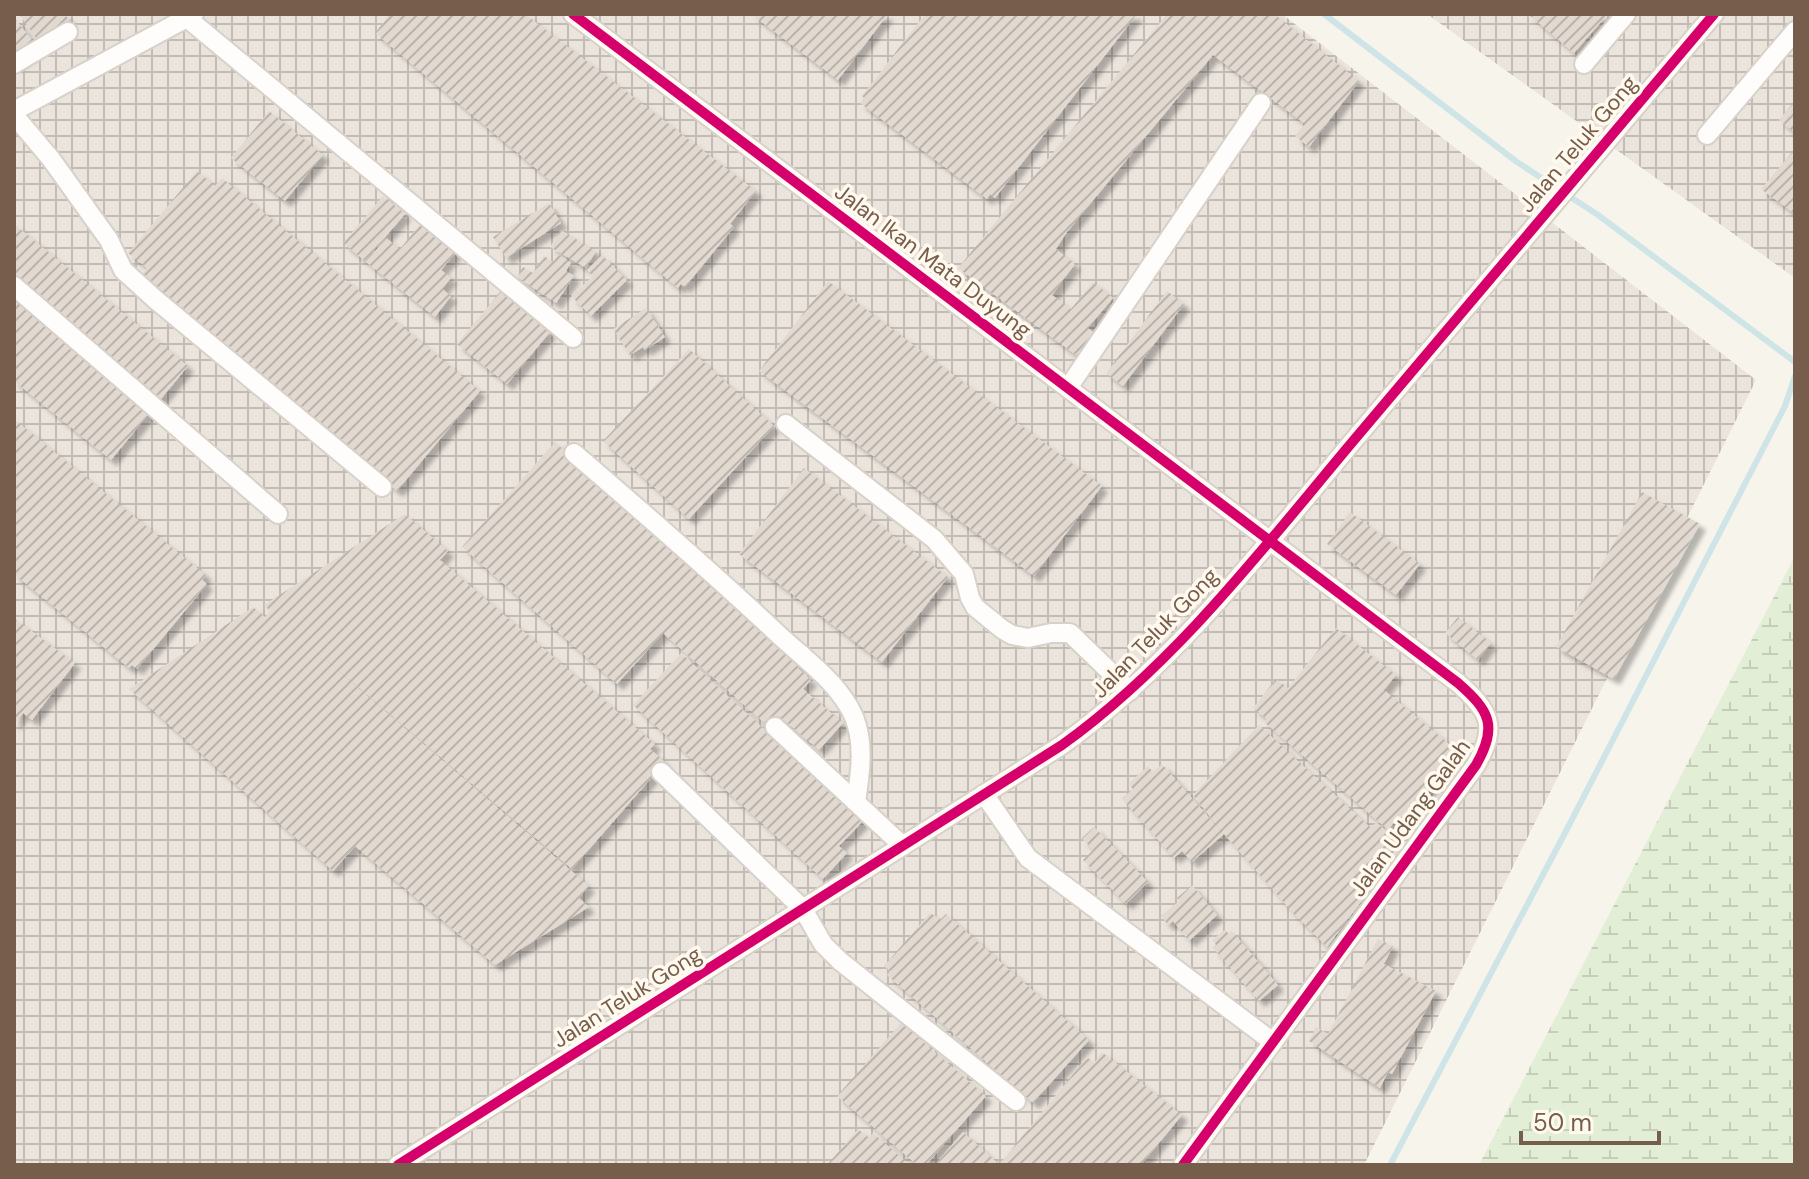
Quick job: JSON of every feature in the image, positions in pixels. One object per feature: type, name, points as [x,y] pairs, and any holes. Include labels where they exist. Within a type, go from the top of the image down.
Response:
[{"type":"street","name":"Jalan Ikan Mata Duyung","points":[[573,14],[1270,540]]},
{"type":"street","points":[[1584,64],[1626,14]]},
{"type":"street","name":"Jalan Teluk Gong","points":[[398,1165],[1062,745],[1102,716],[1173,649],[1270,540],[1714,14]]},
{"type":"street","points":[[382,487],[123,270],[109,240],[14,113],[190,16],[573,338]]},
{"type":"street","points":[[1707,135],[1795,31]]},
{"type":"street","points":[[14,64],[68,32]]},
{"type":"street","points":[[1068,388],[1261,103]]},
{"type":"street","points":[[14,286],[278,514]]},
{"type":"street","points":[[786,424],[934,539],[964,574],[975,607],[1002,629],[1028,638],[1070,633],[1130,691]]},
{"type":"street","points":[[574,453],[712,572],[839,691],[855,719],[860,737],[856,802]]},
{"type":"street","name":"Jalan Udang Galah","points":[[1183,1165],[1476,765],[1490,734],[1486,714],[1477,699],[1270,540]]},
{"type":"street","points":[[775,727],[903,846]]},
{"type":"street","points":[[661,772],[803,909],[823,944],[840,961],[1016,1101]]},
{"type":"street","points":[[984,794],[1028,858],[1273,1042]]},
{"type":"shaded area","points":[[14,14],[1282,14],[1756,380],[1364,1165],[14,1165]]},
{"type":"shaded area","points":[[1427,14],[1795,14],[1795,278]]},
{"type":"green space","points":[[1795,556],[1795,1165],[1479,1165]]},
{"type":"building","points":[[19,14],[65,14],[69,20],[39,42]]},
{"type":"building","points":[[390,14],[525,14],[756,191],[730,224],[734,227],[685,287],[681,284],[678,288],[375,33]]},
{"type":"building","points":[[751,14],[888,14],[838,80]]},
{"type":"building","points":[[925,14],[1137,14],[995,198],[990,194],[987,199],[860,103],[864,98],[862,96]]},
{"type":"building","points":[[1167,14],[1274,14],[1359,81],[1309,147],[1295,136],[1305,124],[1213,55],[1056,249],[1075,264],[1052,295],[1071,309],[1093,282],[1113,298],[1088,328],[1098,336],[1076,355],[958,268]]},
{"type":"building","points":[[1528,14],[1608,14],[1574,53]]},
{"type":"building","points":[[14,17],[38,48],[14,66]]},
{"type":"building","points":[[1795,101],[1795,133],[1779,120]]},
{"type":"building","points":[[269,111],[323,155],[285,201],[231,158]]},
{"type":"building","points":[[1795,149],[1795,214],[1761,189]]},
{"type":"building","points":[[197,171],[215,186],[222,178],[480,391],[397,491],[138,278],[147,268],[128,253]]},
{"type":"building","points":[[383,196],[405,214],[365,261],[343,243]]},
{"type":"building","points":[[549,203],[561,223],[506,258],[493,237]]},
{"type":"building","points":[[421,223],[456,252],[441,270],[451,278],[442,289],[451,296],[435,317],[366,262],[386,238],[400,249]]},
{"type":"building","points":[[14,224],[188,366],[111,460],[14,381]]},
{"type":"building","points":[[561,230],[596,251],[586,268],[550,247]]},
{"type":"building","points":[[558,254],[571,263],[566,271],[574,276],[556,303],[517,277],[523,267],[533,273],[544,256],[553,262]]},
{"type":"building","points":[[602,255],[627,280],[591,316],[571,296],[593,276],[587,270]]},
{"type":"building","points":[[828,281],[1102,486],[1034,576],[759,371]]},
{"type":"building","points":[[1167,291],[1184,304],[1123,386],[1106,373]]},
{"type":"building","points":[[500,292],[550,332],[507,384],[457,344]]},
{"type":"building","points":[[646,308],[665,337],[645,350],[643,347],[630,355],[613,329]]},
{"type":"building","points":[[689,349],[774,426],[689,519],[603,441]]},
{"type":"building","points":[[14,419],[206,575],[202,580],[207,584],[137,669],[132,665],[129,668],[14,574]]},
{"type":"building","points":[[555,442],[804,661],[798,668],[811,680],[803,689],[843,723],[819,750],[779,716],[769,727],[663,633],[617,684],[462,547]]},
{"type":"building","points":[[804,468],[948,577],[882,662],[739,554]]},
{"type":"building","points":[[1642,492],[1700,524],[1614,679],[1556,647]]},
{"type":"building","points":[[1350,512],[1420,564],[1396,595],[1327,544]]},
{"type":"building","points":[[405,514],[448,551],[440,560],[655,744],[650,749],[665,762],[572,869],[299,637],[589,886],[579,898],[589,907],[495,965],[355,846],[333,871],[129,689],[253,607],[265,617],[270,611],[264,605]]},
{"type":"building","points":[[1458,617],[1491,643],[1478,660],[1445,633]]},
{"type":"building","points":[[14,618],[75,663],[32,720],[23,713],[14,725]]},
{"type":"building","points":[[1336,628],[1396,675],[1384,690],[1460,753],[1401,824],[1396,820],[1388,830],[1264,722],[1267,719],[1253,708],[1276,679],[1288,688]]},
{"type":"building","points":[[681,653],[864,820],[839,846],[847,853],[823,879],[633,705]]},
{"type":"building","points":[[1259,725],[1371,828],[1376,822],[1404,845],[1327,947],[1224,834],[1192,862],[1182,851],[1174,858],[1122,799],[1133,789],[1128,784],[1148,766],[1153,772],[1162,764],[1220,830],[1193,795]]},
{"type":"building","points":[[1094,827],[1148,882],[1126,904],[1083,860],[1093,850],[1082,838]]},
{"type":"building","points":[[1192,885],[1217,915],[1189,941],[1173,921],[1168,925],[1161,916]]},
{"type":"building","points":[[930,913],[941,919],[946,914],[1089,1040],[1033,1103],[887,975],[890,971],[884,966]]},
{"type":"building","points":[[1225,930],[1229,934],[1232,931],[1278,985],[1259,1001],[1213,948],[1216,945],[1212,940]]},
{"type":"building","points":[[1378,939],[1393,946],[1384,964],[1436,991],[1392,1074],[1388,1072],[1380,1088],[1309,1041],[1316,1027],[1328,1034]]},
{"type":"building","points":[[901,1023],[986,1096],[926,1165],[917,1165],[837,1096]]},
{"type":"building","points":[[1102,1052],[1182,1115],[1141,1165],[999,1165],[1087,1057],[1094,1063]]},
{"type":"building","points":[[858,1129],[869,1138],[873,1133],[910,1165],[827,1165]]},
{"type":"building","points":[[963,1132],[998,1163],[942,1165],[938,1161]]},
{"type":"waterway","points":[[1324,14],[1517,162],[1598,215],[1795,362]]},
{"type":"waterway","points":[[1390,1165],[1785,406],[1795,376]]},
{"type":"cycle path","points":[[573,14],[1458,683],[1484,711],[1487,740],[1476,765],[1183,1165]]},
{"type":"cycle path","points":[[398,1165],[1062,745],[1103,713],[1181,641],[1252,562],[1714,14]]}]
